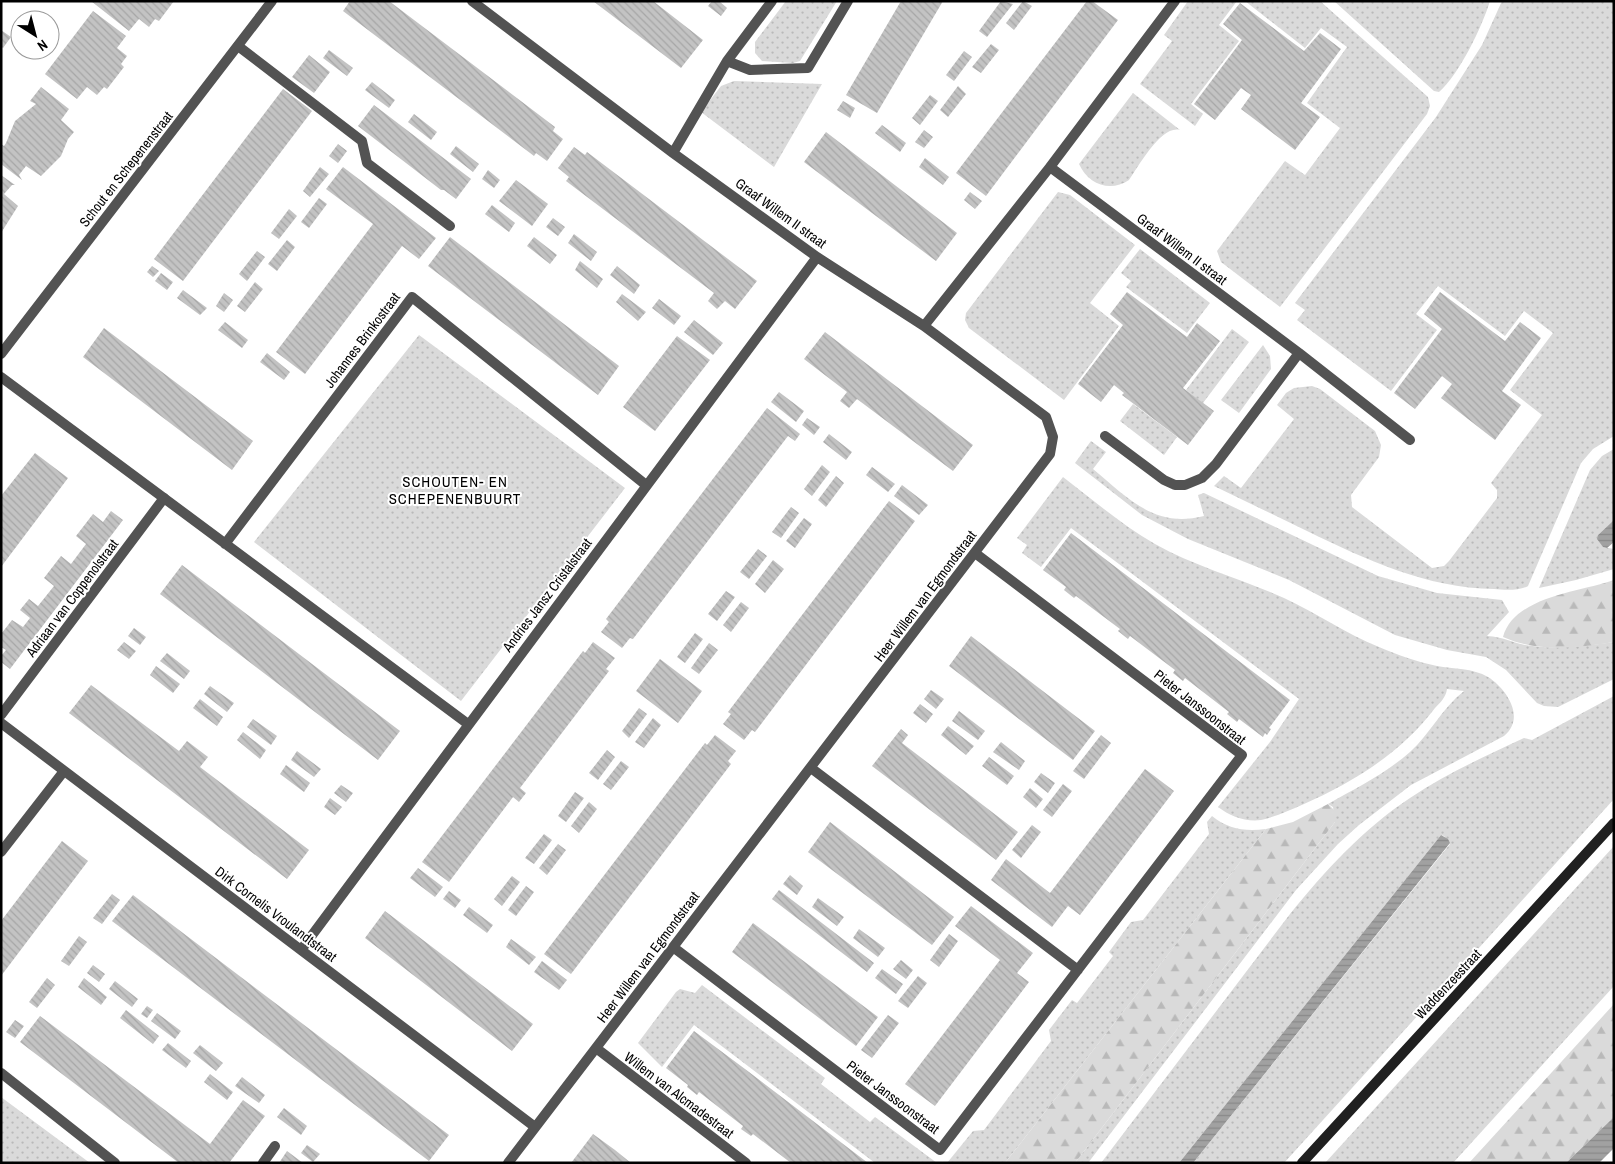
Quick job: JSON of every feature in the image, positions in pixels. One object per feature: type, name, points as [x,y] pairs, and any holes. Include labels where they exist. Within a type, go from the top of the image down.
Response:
[{"type":"main road","name":"Waddenzeestraat","points":[[1302,1163],[1614,823]]},
{"type":"street","name":"Schout en Schepenenstraat","points":[[1,354],[272,1]]},
{"type":"street","name":"Graaf Willem II straat","points":[[472,1],[673,153],[817,257],[924,326],[1046,417],[1054,437]]},
{"type":"street","points":[[673,153],[727,61],[772,1]]},
{"type":"street","points":[[727,61],[750,70],[808,68],[848,1]]},
{"type":"street","points":[[924,326],[1050,167],[1175,1]]},
{"type":"street","points":[[238,46],[362,141],[368,163],[450,226]]},
{"type":"street","name":"Graaf Willem II straat","points":[[1050,167],[1299,353],[1410,440]]},
{"type":"street","name":"Andries Jansz Cristalstraat","points":[[301,950],[817,257]]},
{"type":"street","name":"Johannes Brinkostraat","points":[[225,544],[412,297],[646,485]]},
{"type":"street","points":[[1105,436],[1164,480],[1175,485],[1195,483],[1216,464],[1299,353]]},
{"type":"street","points":[[1,377],[468,724]]},
{"type":"street","name":"Heer Willem van Egmondstraat","points":[[508,1163],[1050,454],[1054,437]]},
{"type":"street","name":"Adriaan van Coppenolstraat","points":[[1,715],[164,498]]},
{"type":"street","name":"Pieter Janssoonstraat","points":[[673,947],[940,1150],[1078,970],[1242,755],[975,553]]},
{"type":"street","name":"Dirk Cornelis Vroulandtstraat","points":[[1,723],[535,1127]]},
{"type":"street","points":[[811,768],[1078,970]]},
{"type":"street","points":[[1,852],[64,771]]},
{"type":"street","name":"Willem van Alcmadestraat","points":[[596,1048],[746,1163]]},
{"type":"street","points":[[1,1073],[115,1163]]},
{"type":"street","points":[[263,1163],[275,1146]]},
{"type":"green space","points":[[786,1],[837,1],[800,61],[793,63],[762,61],[755,53],[755,42]]},
{"type":"green space","points":[[1188,1],[1237,1],[1219,25],[1239,41],[1191,104],[1203,114],[1195,126],[1140,84],[1172,41],[1164,35]]},
{"type":"green space","points":[[1245,1],[1320,1],[1428,97],[1430,106],[1427,114],[1280,307],[1221,262],[1217,251],[1285,161],[1305,175],[1340,128],[1307,103],[1347,47],[1321,28],[1305,48]]},
{"type":"green space","points":[[1334,1],[1490,1],[1462,63],[1439,92],[1434,91]]},
{"type":"green space","points":[[1502,1],[1614,1],[1614,436],[1593,449],[1581,463],[1528,586],[1507,590],[1445,584],[1375,562],[1214,486],[1224,476],[1241,488],[1294,419],[1277,405],[1286,393],[1294,388],[1312,386],[1320,389],[1375,431],[1381,445],[1379,457],[1351,495],[1352,507],[1432,568],[1444,566],[1449,561],[1497,498],[1497,490],[1491,483],[1542,415],[1510,390],[1553,333],[1524,311],[1505,336],[1438,286],[1416,314],[1437,330],[1391,391],[1297,320],[1305,310],[1295,303],[1436,117],[1482,45]]},
{"type":"green space","points":[[734,81],[822,84],[774,167],[701,112],[721,86]]},
{"type":"green space","points":[[1133,93],[1180,130],[1173,130],[1158,140],[1129,180],[1114,186],[1100,184],[1088,177],[1079,164]]},
{"type":"green space","points":[[1058,192],[1070,195],[1135,245],[1090,303],[1119,326],[1064,400],[969,328],[965,320],[966,313]]},
{"type":"green space","points":[[1140,249],[1210,303],[1187,333],[1126,287],[1131,281],[1121,273]]},
{"type":"green space","points":[[1232,329],[1249,342],[1203,403],[1186,390]]},
{"type":"green space","points":[[419,335],[625,488],[461,701],[254,542]]},
{"type":"green space","points":[[1263,345],[1270,356],[1271,369],[1239,413],[1221,400]]},
{"type":"green space","points":[[1133,404],[1177,437],[1164,455],[1120,421]]},
{"type":"green space","points":[[1091,441],[1106,452],[1093,469],[1143,508],[1171,518],[1187,519],[1204,516],[1198,495],[1204,493],[1378,576],[1437,593],[1502,600],[1509,612],[1487,636],[1498,637],[1525,645],[1547,647],[1581,646],[1614,642],[1614,679],[1558,707],[1544,706],[1537,703],[1506,670],[1486,657],[1447,650],[1395,635],[1289,580],[1188,539],[1142,515],[1075,463]]},
{"type":"green space","points":[[1614,449],[1614,520],[1598,535],[1603,547],[1614,549],[1614,569],[1539,588],[1590,470],[1602,456]]},
{"type":"green space","points":[[1063,477],[1131,529],[1171,552],[1284,598],[1355,636],[1393,653],[1443,667],[1469,670],[1488,677],[1502,689],[1514,713],[1510,729],[1504,736],[1411,785],[1359,825],[1338,844],[1296,890],[1088,1163],[1075,1163],[1335,822],[1333,807],[1328,804],[1380,774],[1410,752],[1449,705],[1464,691],[1447,689],[1442,700],[1408,738],[1376,764],[1341,786],[1282,813],[1261,820],[1238,818],[1228,813],[1218,807],[1270,742],[1299,699],[1071,528],[1041,567],[1022,553],[1027,545],[1017,538]]},
{"type":"green space","points":[[1614,580],[1614,642],[1558,648],[1530,645],[1503,637],[1510,623],[1520,612],[1534,604],[1567,592]]},
{"type":"green space","points":[[1614,696],[1614,799],[1284,1163],[1193,1163],[1450,844],[1444,836],[1441,835],[1179,1163],[1101,1163],[1290,914],[1346,851],[1376,823],[1437,781],[1524,738],[1532,740]]},
{"type":"green space","points":[[1328,804],[1336,812],[1335,822],[1075,1163],[1005,1163],[1266,829],[1293,822]]},
{"type":"green space","points":[[1212,816],[1224,824],[1237,829],[1266,829],[1005,1163],[947,1163],[973,1131],[984,1130],[1051,1041],[1049,1030],[1072,1000],[1077,1003],[1113,956],[1109,952],[1131,922],[1143,920],[1209,834],[1207,822]]},
{"type":"green space","points":[[1614,846],[1614,986],[1453,1163],[1325,1163]]},
{"type":"green space","points":[[702,985],[825,1078],[821,1084],[870,1122],[875,1117],[937,1163],[875,1163],[694,1025],[662,1067],[638,1043],[676,992],[680,989],[695,993]]},
{"type":"green space","points":[[1614,1004],[1614,1117],[1566,1163],[1469,1163]]},
{"type":"green space","points":[[1,1097],[90,1163],[1,1163]]},
{"type":"shaded area","points":[[1614,520],[1614,542],[1607,548],[1603,547],[1597,539],[1598,535]]},
{"type":"shaded area","points":[[1441,835],[1448,839],[1450,843],[1193,1163],[1179,1163]]},
{"type":"shaded area","points":[[1614,1117],[1614,1148],[1599,1163],[1566,1163]]},
{"type":"building","points":[[91,1],[174,1],[159,21],[155,19],[149,27],[139,19],[129,31]]},
{"type":"building","points":[[350,1],[389,1],[555,127],[553,131],[563,139],[547,161],[536,153],[534,156],[343,11]]},
{"type":"building","points":[[593,1],[653,1],[703,40],[681,68]]},
{"type":"building","points":[[712,1],[719,1],[727,8],[721,16],[708,6]]},
{"type":"building","points":[[901,1],[943,1],[877,113],[846,95]]},
{"type":"building","points":[[1001,1],[1013,4],[987,37],[979,31]]},
{"type":"building","points":[[1023,1],[1032,6],[1014,30],[1006,23]]},
{"type":"building","points":[[1087,1],[1092,1],[1118,20],[986,196],[956,173]]},
{"type":"building","points":[[1240,3],[1304,51],[1320,33],[1341,49],[1301,103],[1320,117],[1295,150],[1241,109],[1251,95],[1241,88],[1215,120],[1194,104],[1242,40],[1223,24]]},
{"type":"building","points":[[93,11],[126,36],[117,48],[127,56],[121,64],[124,67],[107,89],[104,87],[97,95],[87,87],[77,99],[45,74],[56,60],[60,60],[60,54]]},
{"type":"building","points":[[1,30],[10,36],[10,38],[3,48],[1,46]]},
{"type":"building","points":[[991,44],[999,50],[981,73],[972,67]]},
{"type":"building","points":[[329,50],[353,68],[347,76],[323,58]]},
{"type":"building","points":[[964,51],[972,57],[954,81],[946,75]]},
{"type":"building","points":[[309,55],[330,72],[314,93],[292,77]]},
{"type":"building","points":[[372,82],[395,100],[389,108],[365,90]]},
{"type":"building","points":[[958,86],[966,94],[948,117],[940,110]]},
{"type":"building","points":[[41,87],[69,109],[61,120],[74,132],[68,139],[61,156],[41,176],[26,166],[19,175],[22,180],[1,164],[1,144],[4,146],[6,143],[15,121],[36,104],[30,101]]},
{"type":"building","points":[[283,89],[312,111],[183,281],[154,259]]},
{"type":"building","points":[[930,95],[938,101],[920,125],[912,118]]},
{"type":"building","points":[[843,101],[855,108],[850,118],[837,110]]},
{"type":"building","points":[[374,105],[471,179],[456,199],[444,190],[441,190],[358,126]]},
{"type":"building","points":[[414,114],[437,132],[431,140],[408,122]]},
{"type":"building","points":[[882,125],[906,143],[900,152],[875,133]]},
{"type":"building","points":[[924,130],[933,137],[924,148],[915,142]]},
{"type":"building","points":[[826,132],[957,233],[936,261],[804,162]]},
{"type":"building","points":[[338,144],[347,151],[338,163],[329,156]]},
{"type":"building","points":[[456,146],[479,164],[473,172],[450,154]]},
{"type":"building","points":[[574,147],[585,155],[587,152],[757,281],[735,309],[725,301],[717,309],[708,301],[714,293],[566,181],[569,177],[558,168]]},
{"type":"building","points":[[925,158],[949,177],[943,185],[919,167]]},
{"type":"building","points":[[320,167],[329,174],[310,197],[303,191]]},
{"type":"building","points":[[343,167],[436,238],[419,259],[402,246],[305,374],[276,352],[373,224],[326,189]]},
{"type":"building","points":[[488,170],[500,180],[494,188],[482,179]]},
{"type":"building","points":[[1,175],[15,185],[12,185],[4,194],[18,206],[1,233]]},
{"type":"building","points":[[516,180],[548,204],[532,226],[499,201]]},
{"type":"building","points":[[970,192],[982,201],[975,209],[964,200]]},
{"type":"building","points":[[319,198],[327,204],[309,228],[301,222]]},
{"type":"building","points":[[492,205],[515,223],[509,232],[485,214]]},
{"type":"building","points":[[289,209],[297,216],[279,239],[271,233]]},
{"type":"building","points":[[553,218],[565,227],[558,236],[546,227]]},
{"type":"building","points":[[574,234],[597,252],[591,261],[568,243]]},
{"type":"building","points":[[450,237],[619,366],[598,395],[428,266]]},
{"type":"building","points":[[534,237],[557,255],[550,264],[527,246]]},
{"type":"building","points":[[287,240],[295,247],[277,271],[268,264]]},
{"type":"building","points":[[257,251],[265,257],[247,281],[239,274]]},
{"type":"building","points":[[580,261],[603,279],[597,288],[575,270]]},
{"type":"building","points":[[152,266],[159,271],[153,277],[147,272]]},
{"type":"building","points":[[617,266],[640,285],[634,294],[610,275]]},
{"type":"building","points":[[161,273],[173,282],[167,290],[155,281]]},
{"type":"building","points":[[255,282],[263,289],[245,312],[237,306]]},
{"type":"building","points":[[183,290],[207,308],[200,315],[177,298]]},
{"type":"building","points":[[1127,292],[1187,337],[1197,323],[1220,341],[1183,388],[1214,411],[1188,445],[1122,395],[1124,393],[1114,385],[1101,402],[1078,384],[1123,325],[1110,314]]},
{"type":"building","points":[[1440,292],[1505,341],[1520,322],[1541,338],[1502,391],[1521,405],[1495,440],[1441,398],[1452,384],[1442,376],[1415,409],[1394,393],[1442,329],[1424,314]]},
{"type":"building","points":[[224,293],[233,300],[224,312],[216,306]]},
{"type":"building","points":[[622,294],[646,312],[638,321],[616,302]]},
{"type":"building","points":[[659,299],[681,316],[674,325],[652,308]]},
{"type":"building","points":[[694,320],[723,343],[713,355],[684,332]]},
{"type":"building","points":[[225,322],[248,340],[242,348],[218,330]]},
{"type":"building","points":[[104,328],[253,441],[232,470],[83,357]]},
{"type":"building","points":[[825,332],[973,445],[953,471],[857,399],[849,408],[840,401],[847,392],[804,359]]},
{"type":"building","points":[[677,336],[710,360],[655,431],[623,407]]},
{"type":"building","points":[[267,353],[290,372],[284,380],[260,362]]},
{"type":"building","points":[[779,392],[804,411],[796,422],[771,402]]},
{"type":"building","points":[[767,408],[800,434],[795,441],[788,436],[633,639],[630,638],[622,648],[601,632],[609,622],[606,619]]},
{"type":"building","points":[[807,418],[820,427],[814,435],[802,425]]},
{"type":"building","points":[[829,434],[852,452],[846,460],[823,442]]},
{"type":"building","points":[[35,453],[68,478],[1,567],[1,496]]},
{"type":"building","points":[[822,465],[830,472],[812,496],[804,489]]},
{"type":"building","points":[[872,467],[895,484],[888,492],[866,475]]},
{"type":"building","points":[[836,476],[844,483],[826,507],[818,500]]},
{"type":"building","points":[[902,485],[928,505],[919,515],[894,496]]},
{"type":"building","points":[[889,501],[915,521],[755,732],[752,730],[744,740],[723,724],[731,714],[728,712]]},
{"type":"building","points":[[791,507],[799,513],[781,538],[772,532]]},
{"type":"building","points":[[111,511],[123,520],[10,669],[1,662],[1,656],[6,650],[1,647],[1,634],[12,620],[23,627],[30,618],[20,610],[29,599],[38,606],[54,586],[44,578],[61,556],[71,564],[86,544],[76,536],[93,514],[103,522]]},
{"type":"building","points":[[804,518],[812,524],[795,548],[786,541]]},
{"type":"building","points":[[1071,533],[1290,700],[1269,728],[1271,729],[1267,735],[1265,733],[1263,737],[1239,719],[1237,722],[1227,714],[1229,712],[1185,678],[1183,681],[1173,673],[1175,670],[1130,636],[1128,639],[1118,631],[1120,629],[1076,596],[1074,598],[1064,590],[1066,587],[1043,570]]},
{"type":"building","points":[[758,549],[767,556],[749,579],[740,572]]},
{"type":"building","points":[[773,560],[784,569],[765,593],[755,584]]},
{"type":"building","points":[[182,565],[400,731],[378,760],[160,594]]},
{"type":"building","points":[[726,591],[735,597],[717,621],[708,614]]},
{"type":"building","points":[[741,602],[749,608],[731,632],[723,625]]},
{"type":"building","points":[[134,628],[146,637],[140,645],[128,636]]},
{"type":"building","points":[[695,633],[703,639],[685,663],[677,657]]},
{"type":"building","points":[[971,636],[1095,731],[1073,760],[949,666]]},
{"type":"building","points":[[124,642],[136,651],[129,659],[117,650]]},
{"type":"building","points":[[593,642],[615,658],[606,669],[609,671],[520,788],[526,793],[519,802],[513,797],[449,882],[422,862],[583,651],[585,653]]},
{"type":"building","points":[[709,643],[718,650],[699,674],[691,668]]},
{"type":"building","points":[[167,653],[190,671],[184,679],[160,661]]},
{"type":"building","points":[[660,659],[702,691],[678,723],[636,691]]},
{"type":"building","points":[[156,666],[180,684],[173,693],[150,675]]},
{"type":"building","points":[[91,685],[179,751],[187,741],[208,757],[200,767],[309,850],[287,879],[69,713]]},
{"type":"building","points":[[210,686],[234,703],[227,712],[204,694]]},
{"type":"building","points":[[931,690],[944,699],[936,709],[924,699]]},
{"type":"building","points":[[200,699],[223,717],[217,726],[193,708]]},
{"type":"building","points":[[920,704],[933,714],[926,723],[913,713]]},
{"type":"building","points":[[639,708],[647,714],[629,738],[622,731]]},
{"type":"building","points":[[959,711],[985,731],[978,740],[952,721]]},
{"type":"building","points":[[653,718],[661,725],[644,748],[635,742]]},
{"type":"building","points":[[253,719],[277,736],[271,745],[247,727]]},
{"type":"building","points":[[948,726],[974,746],[966,755],[941,735]]},
{"type":"building","points":[[901,729],[908,735],[902,743],[1018,832],[996,860],[872,766]]},
{"type":"building","points":[[243,732],[266,750],[260,759],[237,740]]},
{"type":"building","points":[[715,735],[736,751],[728,761],[731,764],[571,974],[544,954],[705,743],[707,745]]},
{"type":"building","points":[[1101,735],[1111,743],[1084,779],[1073,771]]},
{"type":"building","points":[[1001,742],[1025,761],[1019,770],[993,752]]},
{"type":"building","points":[[607,750],[615,757],[598,780],[589,773]]},
{"type":"building","points":[[297,751],[321,769],[314,777],[291,760]]},
{"type":"building","points":[[989,757],[1014,776],[1007,785],[982,766]]},
{"type":"building","points":[[621,761],[629,767],[611,790],[603,784]]},
{"type":"building","points":[[286,765],[310,783],[304,792],[280,774]]},
{"type":"building","points":[[1145,769],[1174,791],[1080,915],[1068,906],[1052,927],[991,880],[1006,859],[1050,893]]},
{"type":"building","points":[[1041,773],[1055,783],[1048,793],[1034,782]]},
{"type":"building","points":[[1063,784],[1072,791],[1052,817],[1043,810]]},
{"type":"building","points":[[341,785],[353,793],[346,802],[334,793]]},
{"type":"building","points":[[1030,788],[1043,799],[1036,808],[1023,797]]},
{"type":"building","points":[[575,792],[584,798],[566,822],[558,816]]},
{"type":"building","points":[[330,798],[342,807],[335,815],[324,807]]},
{"type":"building","points":[[589,802],[597,809],[579,833],[571,826]]},
{"type":"building","points":[[830,822],[954,917],[932,945],[808,852]]},
{"type":"building","points":[[1032,825],[1041,832],[1021,858],[1012,850]]},
{"type":"building","points":[[544,834],[552,840],[534,864],[525,858]]},
{"type":"building","points":[[62,841],[88,861],[1,976],[1,921]]},
{"type":"building","points":[[558,844],[566,850],[547,875],[539,868]]},
{"type":"building","points":[[418,868],[443,887],[435,897],[410,878]]},
{"type":"building","points":[[790,875],[803,886],[797,895],[783,884]]},
{"type":"building","points":[[512,876],[520,882],[502,906],[494,899]]},
{"type":"building","points":[[526,886],[534,892],[516,916],[508,910]]},
{"type":"building","points":[[779,890],[874,963],[867,972],[772,899]]},
{"type":"building","points":[[449,891],[461,900],[455,908],[443,899]]},
{"type":"building","points":[[112,894],[120,900],[102,924],[93,918]]},
{"type":"building","points":[[133,895],[449,1135],[429,1161],[112,921]]},
{"type":"building","points":[[818,898],[844,917],[837,926],[812,907]]},
{"type":"building","points":[[971,906],[1033,953],[1017,973],[1029,982],[935,1106],[905,1084],[1000,960],[955,926]]},
{"type":"building","points":[[469,907],[493,925],[487,933],[463,915]]},
{"type":"building","points":[[385,911],[533,1024],[512,1051],[365,938]]},
{"type":"building","points":[[753,923],[878,1017],[856,1046],[732,952]]},
{"type":"building","points":[[859,929],[885,948],[878,957],[853,938]]},
{"type":"building","points":[[949,934],[958,941],[939,967],[930,960]]},
{"type":"building","points":[[79,936],[87,942],[69,966],[61,961]]},
{"type":"building","points":[[511,939],[536,957],[529,965],[506,947]]},
{"type":"building","points":[[901,960],[913,970],[906,979],[893,969]]},
{"type":"building","points":[[542,961],[567,980],[559,990],[534,972]]},
{"type":"building","points":[[93,965],[105,974],[99,982],[87,973]]},
{"type":"building","points":[[882,969],[903,984],[896,994],[875,978]]},
{"type":"building","points":[[918,976],[927,983],[908,1008],[898,1001]]},
{"type":"building","points":[[47,978],[55,985],[37,1008],[29,1002]]},
{"type":"building","points":[[84,978],[107,997],[101,1005],[78,987]]},
{"type":"building","points":[[115,981],[138,999],[132,1007],[109,989]]},
{"type":"building","points":[[147,1006],[153,1010],[147,1018],[141,1014]]},
{"type":"building","points":[[126,1010],[159,1036],[153,1044],[120,1018]]},
{"type":"building","points":[[157,1013],[181,1031],[175,1039],[151,1021]]},
{"type":"building","points":[[888,1015],[899,1023],[872,1058],[861,1050]]},
{"type":"building","points":[[40,1016],[210,1144],[243,1100],[265,1116],[229,1163],[179,1163],[20,1042]]},
{"type":"building","points":[[15,1020],[24,1026],[15,1038],[6,1032]]},
{"type":"building","points":[[694,1031],[868,1163],[791,1163],[753,1134],[751,1136],[741,1129],[743,1126],[699,1092],[697,1095],[687,1087],[688,1085],[666,1068]]},
{"type":"building","points":[[168,1043],[191,1061],[186,1068],[162,1050]]},
{"type":"building","points":[[200,1045],[223,1063],[216,1071],[193,1053]]},
{"type":"building","points":[[210,1074],[233,1092],[227,1100],[204,1082]]},
{"type":"building","points":[[242,1077],[265,1095],[259,1103],[235,1086]]},
{"type":"building","points":[[284,1108],[307,1126],[301,1135],[277,1117]]},
{"type":"building","points":[[593,1134],[615,1150],[631,1163],[571,1163]]},
{"type":"building","points":[[307,1145],[320,1154],[313,1162],[301,1153]]},
{"type":"building","points":[[287,1151],[303,1163],[279,1163]]},
{"type":"district","name":"SCHOUTEN- EN SCHEPENENBUURT","points":[[455,490]]}]
